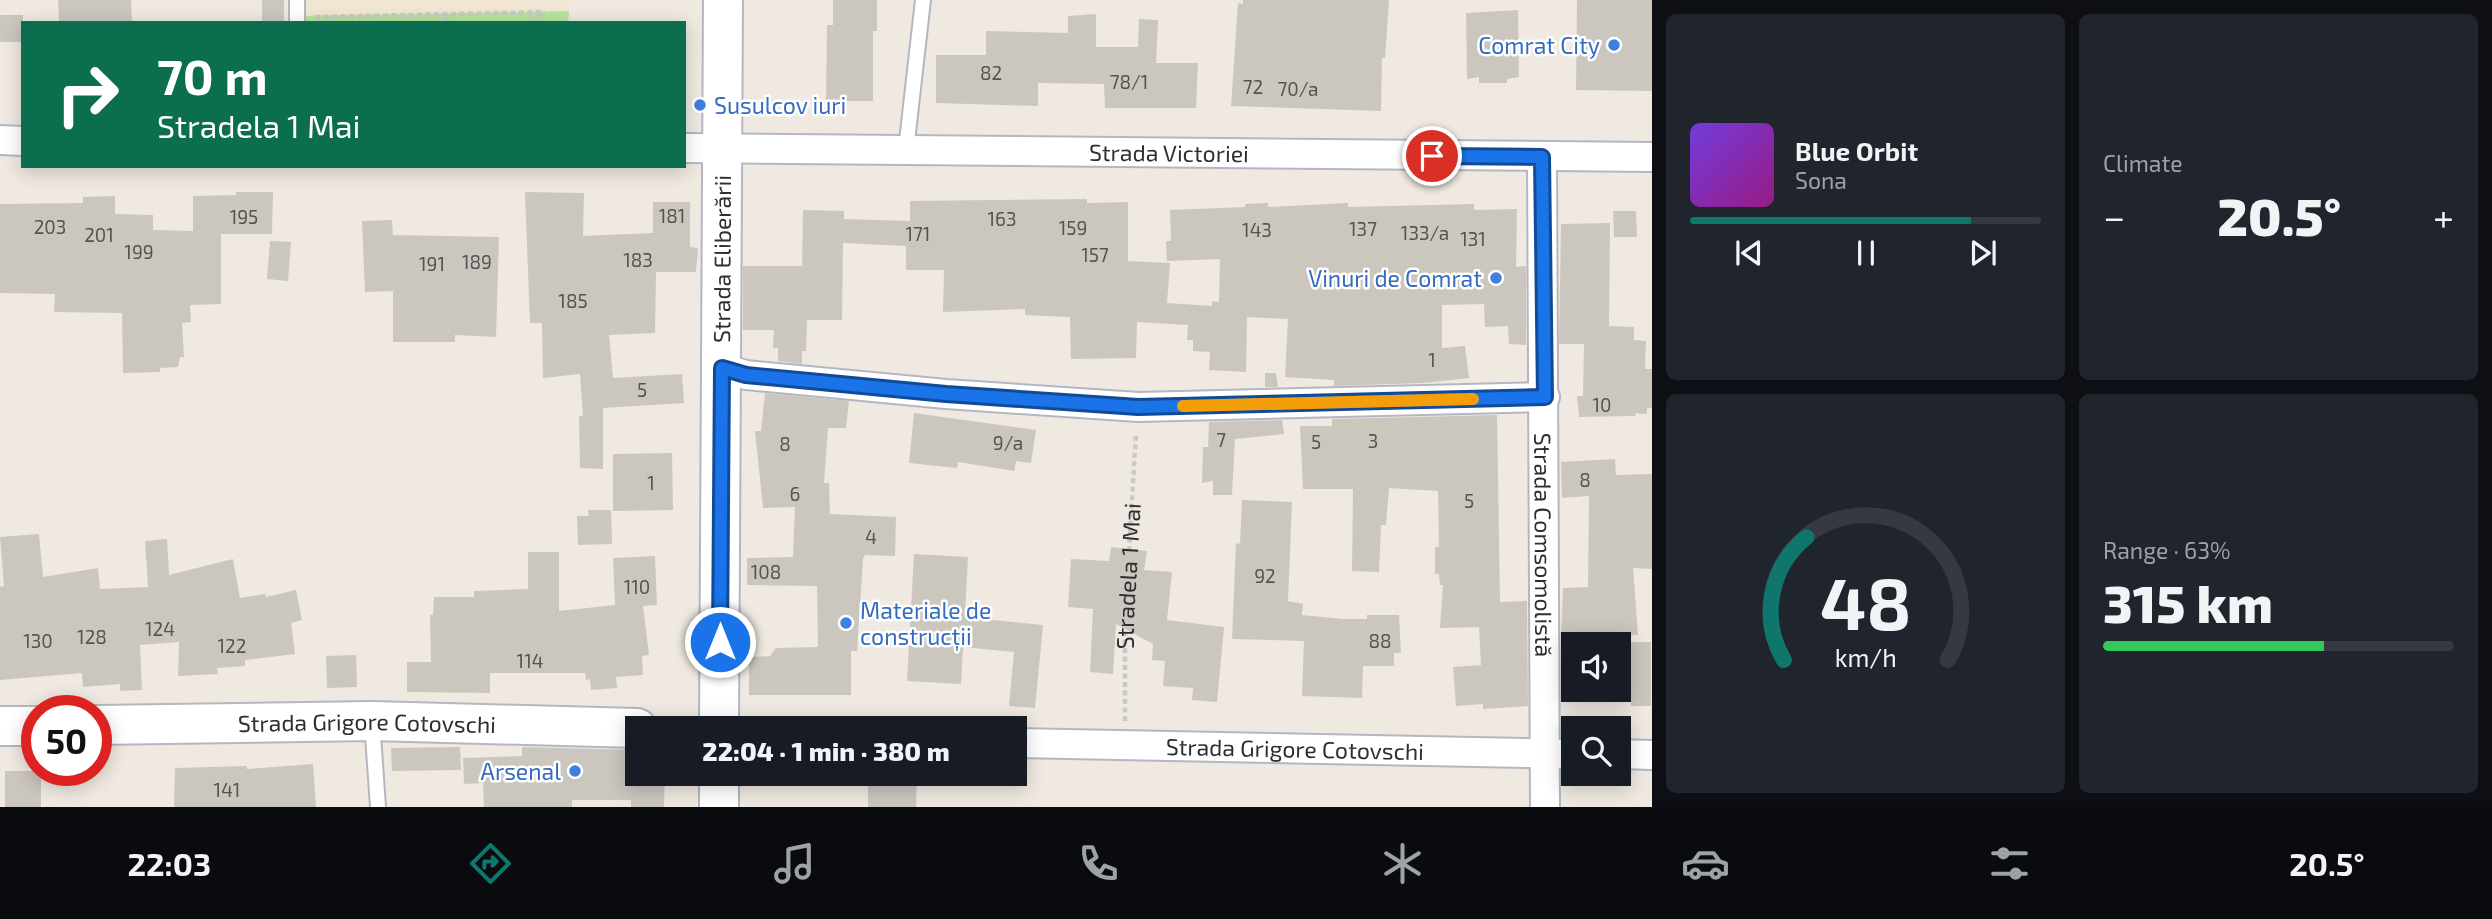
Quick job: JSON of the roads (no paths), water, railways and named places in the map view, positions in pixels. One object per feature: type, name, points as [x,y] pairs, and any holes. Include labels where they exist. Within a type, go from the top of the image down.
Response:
[{"type":"main road","name":"Strada Eliberării","points":[[719,716],[723,0]]},
{"type":"main road","name":"Strada Grigore Cotovschi","points":[[112,725],[372,721],[625,728]]},
{"type":"main road","points":[[0,726],[21,726]]},
{"type":"main road","points":[[719,786],[719,807]]},
{"type":"street","points":[[0,140],[21,141]]},
{"type":"street","name":"Strada Victoriei","points":[[686,148],[1652,158]]},
{"type":"street","name":"Strada Comsomolistă","points":[[1542,157],[1545,807]]},
{"type":"street","points":[[722,368],[746,375],[932,393],[1138,407],[1545,397]]},
{"type":"street","name":"Strada Grigore Cotovschi","points":[[1027,743],[1561,754]]},
{"type":"street","points":[[1631,754],[1652,755]]},
{"type":"lane","points":[[297,21],[298,0]]},
{"type":"lane","points":[[906,150],[923,0]]},
{"type":"lane","points":[[372,721],[378,807]]},
{"type":"place","name":"Comrat City","points":[[1614,45]]},
{"type":"place","name":"Susulcov iuri","points":[[700,105]]},
{"type":"place","name":"Vinuri de Comrat","points":[[1496,278]]},
{"type":"place","name":"Materiale de construcții","points":[[846,623]]},
{"type":"place","name":"Arsenal","points":[[575,771]]}]
